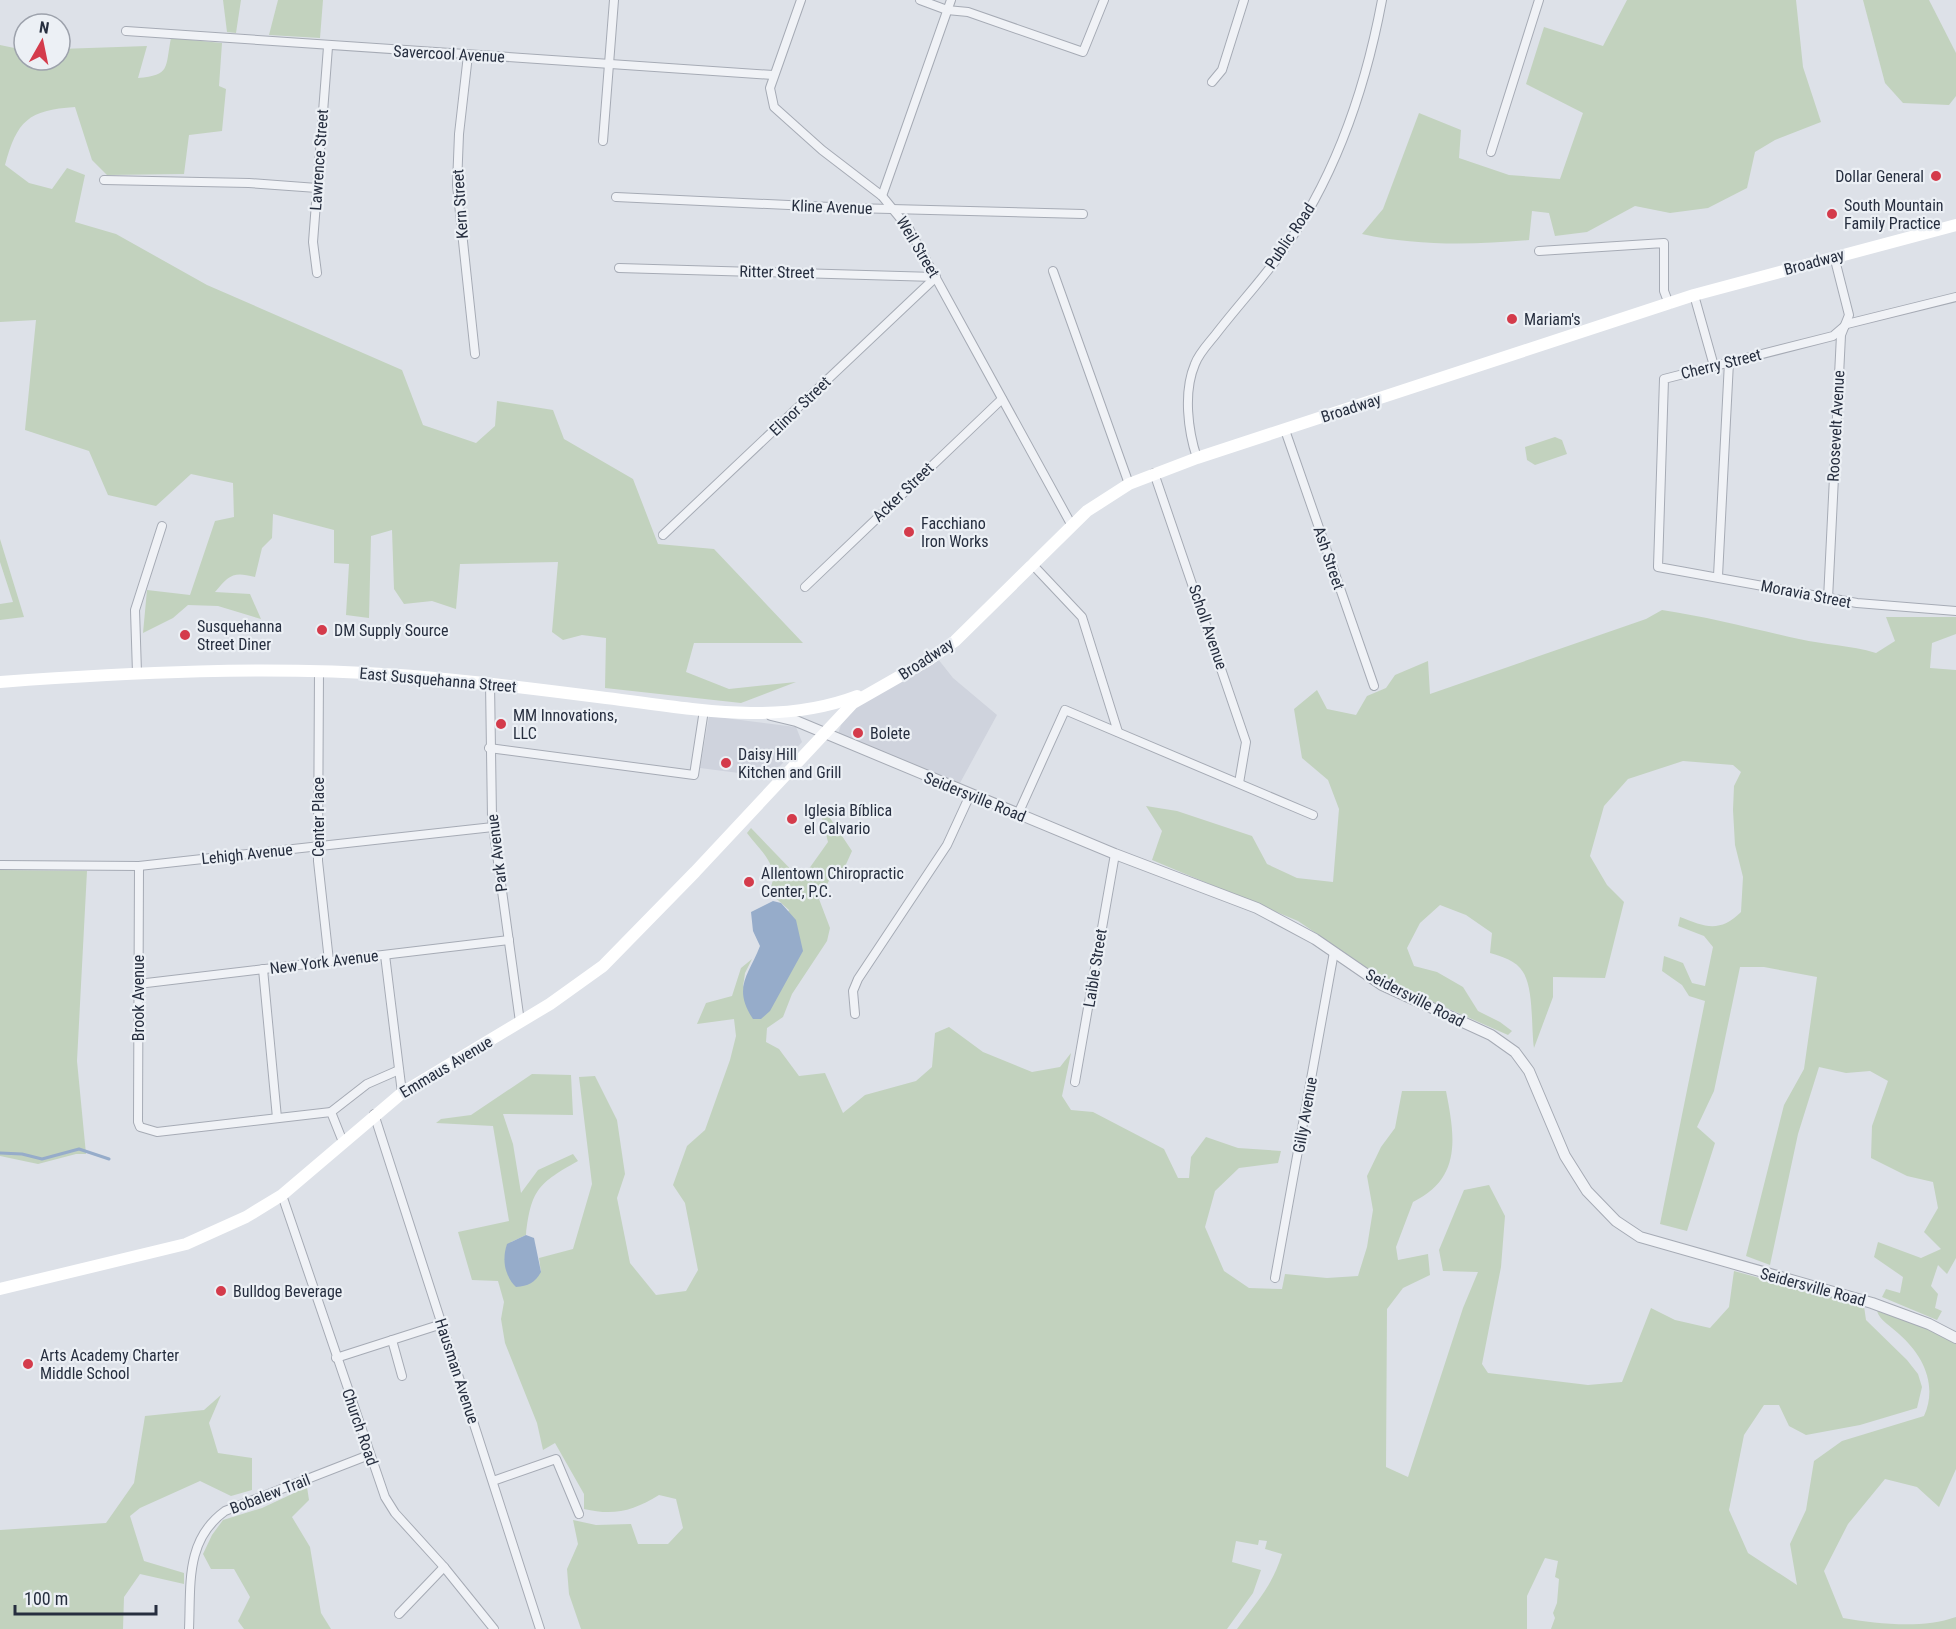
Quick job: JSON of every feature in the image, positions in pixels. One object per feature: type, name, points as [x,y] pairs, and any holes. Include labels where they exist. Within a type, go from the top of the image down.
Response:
[{"type":"main road","name":"Broadway","points":[[824,734],[853,703],[872,690],[903,675],[955,641],[1071,524],[1130,484],[1154,473],[1694,295],[1956,225]]},
{"type":"main road","name":"East Susquehanna Street","points":[[0,682],[137,673],[224,670],[319,671],[490,683],[704,710],[767,714],[811,709],[872,690]]},
{"type":"main road","name":"Emmaus Avenue","points":[[0,1289],[186,1244],[246,1217],[282,1195],[374,1113],[402,1093],[577,987],[622,948],[824,734]]},
{"type":"street","points":[[603,141],[614,0]]},
{"type":"street","name":"Weil Street","points":[[801,0],[773,75],[770,94],[779,114],[882,196],[909,229],[1071,524]]},
{"type":"street","points":[[920,0],[947,9],[968,12],[1083,52],[1104,0]]},
{"type":"street","points":[[882,196],[951,0]]},
{"type":"street","points":[[1212,82],[1222,70],[1244,0]]},
{"type":"street","name":"Public Road","points":[[1197,458],[1191,437],[1189,406],[1196,360],[1279,256],[1332,166],[1346,133],[1364,76],[1382,0]]},
{"type":"street","points":[[1491,152],[1538,0]]},
{"type":"street","name":"Savercool Avenue","points":[[126,31],[328,47],[609,62],[773,75]]},
{"type":"street","name":"Lawrence Street","points":[[317,273],[313,242],[328,47]]},
{"type":"street","name":"Kern Street","points":[[468,55],[459,134],[457,185],[475,354]]},
{"type":"street","points":[[104,180],[249,183],[317,188]]},
{"type":"street","name":"Kline Avenue","points":[[616,196],[894,209],[1083,214]]},
{"type":"street","points":[[1539,251],[1664,243],[1664,291],[1669,304]]},
{"type":"street","name":"Roosevelt Avenue","points":[[1828,599],[1841,335],[1849,315],[1834,256]]},
{"type":"street","name":"Ritter Street","points":[[619,268],[936,277]]},
{"type":"street","points":[[1053,271],[1130,484]]},
{"type":"street","name":"Elinor Street","points":[[663,535],[936,277]]},
{"type":"street","points":[[1694,295],[1714,366]]},
{"type":"street","name":"Cherry Street","points":[[1658,567],[1664,379],[1833,336],[1846,324],[1956,297]]},
{"type":"street","points":[[1718,576],[1729,362]]},
{"type":"street","name":"Acker Street","points":[[805,587],[1002,399]]},
{"type":"street","name":"Ash Street","points":[[1285,430],[1374,686]]},
{"type":"street","name":"Scholl Avenue","points":[[1154,473],[1246,742],[1239,783]]},
{"type":"street","points":[[137,673],[135,610],[162,526]]},
{"type":"street","points":[[1032,564],[1082,617],[1118,732]]},
{"type":"street","name":"Moravia Street","points":[[1658,567],[1887,608],[1956,611]]},
{"type":"street","name":"Center Place","points":[[319,671],[318,846],[329,961]]},
{"type":"street","name":"Park Avenue","points":[[490,683],[489,748],[493,828],[520,1022]]},
{"type":"street","points":[[489,748],[694,775],[704,710]]},
{"type":"street","points":[[1018,814],[1065,710],[1313,815]]},
{"type":"street","name":"Seidersville Road","points":[[767,714],[796,721],[1115,854],[1257,908],[1295,927],[1382,985],[1491,1035],[1515,1052],[1534,1080],[1560,1144],[1577,1177],[1616,1221],[1632,1233],[1659,1244],[1895,1310],[1956,1338]]},
{"type":"street","points":[[855,1014],[853,992],[858,979],[947,845],[970,795]]},
{"type":"street","name":"Lehigh Avenue","points":[[0,865],[139,866],[493,828]]},
{"type":"street","name":"Laible Street","points":[[1075,1082],[1115,854]]},
{"type":"street","name":"Brook Avenue","points":[[139,866],[138,1122],[142,1130],[157,1132],[277,1118]]},
{"type":"street","name":"New York Avenue","points":[[138,984],[509,940]]},
{"type":"street","name":"Gilly Avenue","points":[[1275,1278],[1334,952]]},
{"type":"street","points":[[385,955],[402,1093]]},
{"type":"street","points":[[263,969],[277,1118],[331,1112],[367,1084],[399,1070]]},
{"type":"street","points":[[331,1112],[343,1142]]},
{"type":"street","name":"Hausman Avenue","points":[[374,1113],[540,1629]]},
{"type":"street","name":"Church Road","points":[[282,1195],[380,1486],[395,1513],[444,1567],[494,1629]]},
{"type":"street","points":[[336,1359],[442,1324]]},
{"type":"street","points":[[392,1340],[402,1376]]},
{"type":"street","name":"Bobalew Trail","points":[[189,1629],[195,1549],[207,1527],[215,1518],[225,1511],[369,1455]]},
{"type":"street","points":[[493,1481],[556,1459],[579,1514]]},
{"type":"street","points":[[399,1614],[444,1567]]},
{"type":"shaded area","points":[[938,659],[953,678],[997,715],[960,783],[838,734],[841,725],[858,705]]},
{"type":"shaded area","points":[[709,716],[796,727],[802,742],[770,777],[700,768]]},
{"type":"green space","points":[[223,0],[241,0],[236,33],[227,32]]},
{"type":"green space","points":[[278,0],[323,0],[320,38],[269,35]]},
{"type":"green space","points":[[1627,0],[1796,0],[1803,67],[1821,122],[1775,140],[1755,152],[1747,188],[1708,208],[1670,213],[1635,206],[1587,232],[1555,236],[1549,213],[1532,211],[1529,240],[1508,242],[1403,241],[1362,234],[1383,209],[1419,113],[1461,130],[1459,158],[1509,175],[1560,179],[1583,113],[1526,84],[1544,27],[1603,46]]},
{"type":"green space","points":[[1863,0],[1929,0],[1956,53],[1956,96],[1949,105],[1903,103],[1885,83]]},
{"type":"green space","points":[[171,38],[222,43],[219,86],[226,89],[222,131],[189,135],[184,174],[107,175],[92,160],[75,107],[46,111],[27,121],[14,138],[5,165],[29,183],[52,189],[67,168],[85,175],[75,222],[116,234],[207,285],[402,370],[423,425],[476,443],[495,426],[497,401],[553,410],[564,439],[633,479],[658,544],[714,549],[803,643],[694,643],[686,672],[729,689],[796,682],[741,703],[605,688],[606,638],[582,635],[563,640],[552,632],[558,562],[460,564],[456,609],[432,601],[404,604],[394,589],[392,530],[371,536],[369,618],[346,615],[349,564],[334,563],[334,530],[273,514],[272,538],[262,548],[255,577],[241,574],[232,576],[215,592],[250,594],[261,619],[218,606],[188,605],[173,618],[143,633],[147,590],[190,595],[215,521],[234,517],[233,483],[191,474],[156,506],[108,495],[89,451],[25,430],[36,320],[0,322],[0,45],[12,48],[12,72],[72,72],[72,49],[147,46],[138,78],[156,75],[165,68]]},
{"type":"green space","points":[[1555,437],[1562,440],[1567,454],[1535,465],[1527,460],[1525,447]]},
{"type":"green space","points":[[0,539],[24,617],[0,620],[0,604],[13,602],[0,562]]},
{"type":"green space","points":[[1662,610],[1876,653],[1895,641],[1886,617],[1956,617],[1956,634],[1932,643],[1930,668],[1956,670],[1956,1258],[1947,1274],[1938,1265],[1931,1286],[1938,1294],[1935,1308],[1942,1311],[1937,1320],[1882,1297],[1886,1289],[1900,1293],[1903,1277],[1874,1257],[1878,1242],[1921,1258],[1941,1249],[1924,1232],[1938,1208],[1933,1182],[1907,1176],[1871,1158],[1872,1126],[1888,1081],[1870,1071],[1846,1073],[1819,1067],[1798,1134],[1770,1265],[1746,1256],[1784,1105],[1804,1069],[1817,977],[1764,967],[1740,967],[1714,1091],[1697,1127],[1715,1143],[1687,1231],[1660,1224],[1705,1001],[1689,996],[1682,985],[1662,971],[1664,956],[1683,963],[1692,983],[1705,986],[1713,947],[1704,936],[1678,926],[1680,917],[1712,926],[1726,923],[1741,912],[1743,877],[1735,845],[1733,810],[1734,786],[1741,772],[1733,765],[1683,761],[1628,779],[1604,806],[1590,856],[1607,885],[1624,902],[1605,978],[1553,977],[1553,997],[1534,1048],[1531,998],[1527,979],[1513,962],[1490,953],[1492,933],[1466,915],[1440,905],[1420,923],[1407,948],[1414,966],[1437,972],[1463,987],[1478,1011],[1512,1031],[1508,1035],[1388,982],[1298,921],[1152,860],[1162,831],[1146,806],[1177,811],[1252,836],[1267,864],[1297,878],[1333,882],[1339,809],[1328,780],[1302,758],[1294,709],[1317,690],[1327,709],[1356,715],[1367,696],[1386,688],[1395,675],[1428,661],[1430,694],[1646,619]]},
{"type":"green space","points":[[828,815],[852,851],[843,871],[831,877],[819,899],[830,928],[827,941],[792,994],[783,1017],[767,1028],[766,1042],[779,1049],[799,1076],[825,1073],[843,1113],[865,1095],[916,1081],[932,1067],[935,1033],[949,1027],[983,1052],[1032,1072],[1060,1067],[1071,1053],[1062,1096],[1071,1110],[1093,1112],[1164,1149],[1178,1178],[1189,1178],[1191,1157],[1206,1137],[1238,1148],[1281,1151],[1278,1163],[1239,1168],[1215,1191],[1205,1227],[1224,1271],[1249,1288],[1282,1289],[1285,1274],[1327,1278],[1358,1276],[1367,1247],[1373,1210],[1367,1176],[1381,1147],[1395,1128],[1402,1091],[1446,1091],[1452,1124],[1451,1155],[1447,1168],[1440,1181],[1429,1192],[1413,1202],[1396,1247],[1398,1260],[1428,1254],[1430,1275],[1403,1288],[1387,1309],[1386,1467],[1408,1477],[1463,1308],[1478,1272],[1443,1271],[1439,1250],[1464,1190],[1489,1185],[1505,1216],[1501,1267],[1482,1364],[1488,1373],[1588,1385],[1622,1382],[1651,1308],[1675,1320],[1710,1328],[1729,1307],[1734,1271],[1864,1306],[1866,1320],[1918,1374],[1922,1387],[1917,1408],[1860,1425],[1806,1435],[1789,1426],[1779,1405],[1764,1405],[1744,1435],[1729,1510],[1748,1553],[1797,1585],[1790,1544],[1806,1510],[1814,1461],[1842,1441],[1924,1416],[1928,1404],[1929,1382],[1921,1361],[1908,1342],[1883,1321],[1877,1311],[1931,1329],[1956,1342],[1956,1469],[1939,1507],[1917,1487],[1885,1479],[1848,1524],[1824,1571],[1843,1618],[1915,1624],[1956,1617],[1956,1629],[1551,1629],[1557,1603],[1559,1579],[1555,1577],[1558,1561],[1545,1558],[1527,1596],[1527,1629],[1237,1629],[1268,1585],[1282,1554],[1265,1549],[1267,1541],[1259,1540],[1258,1545],[1236,1541],[1232,1562],[1261,1570],[1253,1593],[1227,1629],[581,1629],[569,1594],[567,1569],[578,1544],[573,1520],[596,1525],[631,1524],[638,1544],[668,1544],[683,1528],[676,1499],[659,1495],[641,1505],[614,1512],[584,1509],[584,1494],[555,1443],[543,1450],[537,1423],[505,1343],[501,1319],[504,1302],[498,1281],[472,1280],[458,1232],[509,1221],[493,1126],[436,1123],[441,1119],[471,1115],[532,1074],[571,1075],[573,1115],[503,1114],[513,1144],[521,1193],[538,1170],[573,1154],[578,1161],[554,1175],[539,1189],[531,1207],[526,1235],[511,1242],[541,1272],[539,1258],[573,1249],[592,1184],[579,1077],[595,1076],[617,1120],[625,1174],[617,1198],[630,1263],[656,1295],[686,1291],[698,1270],[685,1203],[673,1185],[687,1146],[705,1130],[730,1060],[736,1036],[734,1019],[697,1024],[706,1003],[732,996],[741,968],[752,959],[745,973],[743,987],[789,910],[769,892],[773,875],[772,867],[747,833],[751,828],[801,880],[828,842],[822,818]]},
{"type":"green space","points":[[0,870],[87,871],[77,1061],[86,1154],[76,1154],[38,1164],[0,1156]]},
{"type":"green space","points":[[221,1395],[209,1423],[218,1453],[252,1458],[252,1490],[231,1496],[200,1481],[140,1508],[130,1516],[144,1561],[184,1573],[184,1584],[140,1574],[124,1597],[123,1629],[0,1629],[0,1530],[106,1523],[134,1483],[145,1416],[204,1410]]},
{"type":"green space","points":[[307,1487],[309,1500],[292,1517],[310,1547],[321,1613],[331,1629],[244,1629],[238,1621],[250,1597],[234,1569],[211,1569],[203,1554],[212,1535],[223,1520],[262,1508]]},
{"type":"water","points":[[773,901],[781,903],[796,920],[803,951],[770,1011],[761,1019],[753,1019],[747,1008],[743,989],[747,973],[760,946],[753,931],[751,912]]},
{"type":"water","points":[[526,1235],[534,1238],[541,1272],[531,1283],[516,1287],[507,1272],[504,1261],[505,1250],[507,1244]]},
{"type":"waterway","points":[[0,1153],[22,1154],[42,1159],[79,1149],[109,1159]]},
{"type":"place","name":"Dollar General","points":[[1936,176]]},
{"type":"place","name":"South Mountain Family Practice","points":[[1832,214]]},
{"type":"place","name":"Mariam's","points":[[1512,319]]},
{"type":"place","name":"Facchiano Iron Works","points":[[909,532]]},
{"type":"place","name":"DM Supply Source","points":[[322,630]]},
{"type":"place","name":"Susquehanna Street Diner","points":[[185,635]]},
{"type":"place","name":"MM Innovations, LLC","points":[[501,724]]},
{"type":"place","name":"Bolete","points":[[858,733]]},
{"type":"place","name":"Daisy Hill Kitchen and Grill","points":[[726,763]]},
{"type":"place","name":"Iglesia Bíblica el Calvario","points":[[792,819]]},
{"type":"place","name":"Allentown Chiropractic Center, P.C.","points":[[749,882]]},
{"type":"place","name":"Bulldog Beverage","points":[[221,1291]]},
{"type":"place","name":"Arts Academy Charter Middle School","points":[[28,1364]]}]
